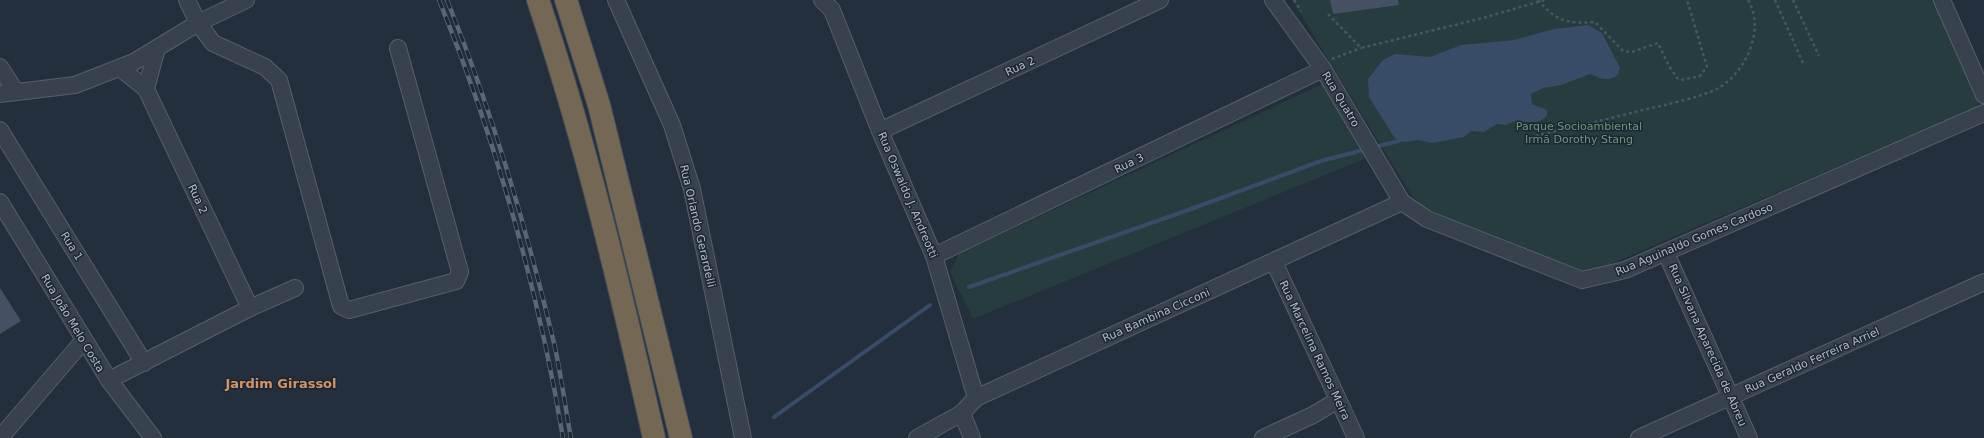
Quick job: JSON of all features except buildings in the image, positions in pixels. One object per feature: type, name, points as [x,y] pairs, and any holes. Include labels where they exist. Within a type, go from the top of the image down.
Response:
[{"type":"highway","points":[[538,0],[576,120],[636,359],[654,438]]},
{"type":"highway","points":[[566,0],[599,105],[682,438]]},
{"type":"street","points":[[187,0],[198,23],[213,43],[265,67],[279,80],[341,306],[350,310],[456,281],[460,272],[398,48]]},
{"type":"street","points":[[0,94],[75,85],[120,68],[134,62],[198,23],[246,0]]},
{"type":"street","name":"Rua Orlando Gerardelli","points":[[616,0],[672,124],[692,189],[743,438]]},
{"type":"street","name":"Rua Oswaldo J. Andreotti","points":[[822,0],[832,10],[880,131],[934,256],[976,398]]},
{"type":"street","name":"Rua 2","points":[[880,131],[1142,3],[1160,0]]},
{"type":"street","name":"Rua Quatro","points":[[1273,0],[1329,68],[1402,202]]},
{"type":"street","points":[[1942,0],[1984,95]]},
{"type":"street","points":[[146,89],[157,48]]},
{"type":"street","points":[[0,67],[16,92]]},
{"type":"street","name":"Rua 2","points":[[120,68],[146,89],[250,308]]},
{"type":"street","name":"Rua 3","points":[[934,256],[1329,68]]},
{"type":"street","name":"Rua Aguinaldo Gomes Cardoso","points":[[1402,202],[1427,219],[1582,280],[1625,270],[1666,253],[1984,113]]},
{"type":"street","name":"Rua 1","points":[[0,130],[144,363]]},
{"type":"street","name":"Rua João Melo Costa","points":[[0,202],[109,380],[154,438]]},
{"type":"street","name":"Rua Bambina Cicconi","points":[[917,438],[962,413],[976,398],[1402,202]]},
{"type":"street","name":"Rua Silvana Aparecida de Abreu","points":[[1666,253],[1749,438]]},
{"type":"street","name":"Rua Marcelina Ramos Meira","points":[[1274,262],[1356,438]]},
{"type":"street","name":"Rua Geraldo Ferreira Arriel","points":[[1639,438],[1984,282]]},
{"type":"street","points":[[109,380],[250,308],[295,288]]},
{"type":"street","points":[[0,438],[84,340]]},
{"type":"street","points":[[1263,438],[1313,415],[1338,400]]},
{"type":"street","points":[[962,413],[972,438]]},
{"type":"path","points":[[1294,0],[1302,13]]},
{"type":"path","points":[[1329,68],[1330,60],[1361,48],[1479,19],[1545,0]]},
{"type":"path","points":[[1539,1],[1561,20],[1569,23],[1595,22],[1623,51],[1632,52],[1658,43],[1664,57],[1677,78],[1684,80],[1700,76],[1707,67],[1687,0]]},
{"type":"path","points":[[1529,144],[1531,137],[1668,104],[1716,89],[1733,77],[1745,63],[1751,48],[1754,20],[1748,0]]},
{"type":"path","points":[[1775,0],[1803,63]]},
{"type":"path","points":[[1793,0],[1819,56]]},
{"type":"path","points":[[1328,14],[1361,48]]},
{"type":"green space","name":"Parque Socioambiental Irmã Dorothy Stang","points":[[1292,0],[1933,0],[1979,106],[1578,278],[1436,215],[1418,202],[1409,191]]},
{"type":"green space","points":[[1329,81],[1374,155],[973,319],[950,272],[959,254]]},
{"type":"water","points":[[1588,25],[1602,33],[1620,68],[1618,75],[1604,79],[1590,74],[1561,85],[1543,88],[1531,94],[1532,104],[1547,110],[1547,115],[1539,121],[1517,122],[1506,125],[1497,124],[1484,132],[1471,131],[1464,137],[1432,143],[1418,140],[1407,142],[1399,141],[1394,137],[1369,97],[1368,79],[1383,60],[1395,54],[1430,57],[1461,45],[1514,40],[1554,29]]},
{"type":"waterway","points":[[1374,147],[1399,141]]},
{"type":"waterway","points":[[969,287],[1191,209],[1321,161],[1367,149]]},
{"type":"waterway","points":[[774,417],[930,305]]},
{"type":"railway","points":[[439,0],[479,106],[497,160],[513,216],[541,327],[563,438]]},
{"type":"railway","points":[[447,0],[479,84],[520,212],[554,343],[571,438]]},
{"type":"district","name":"Jardim Girassol","points":[[281,383]]}]
